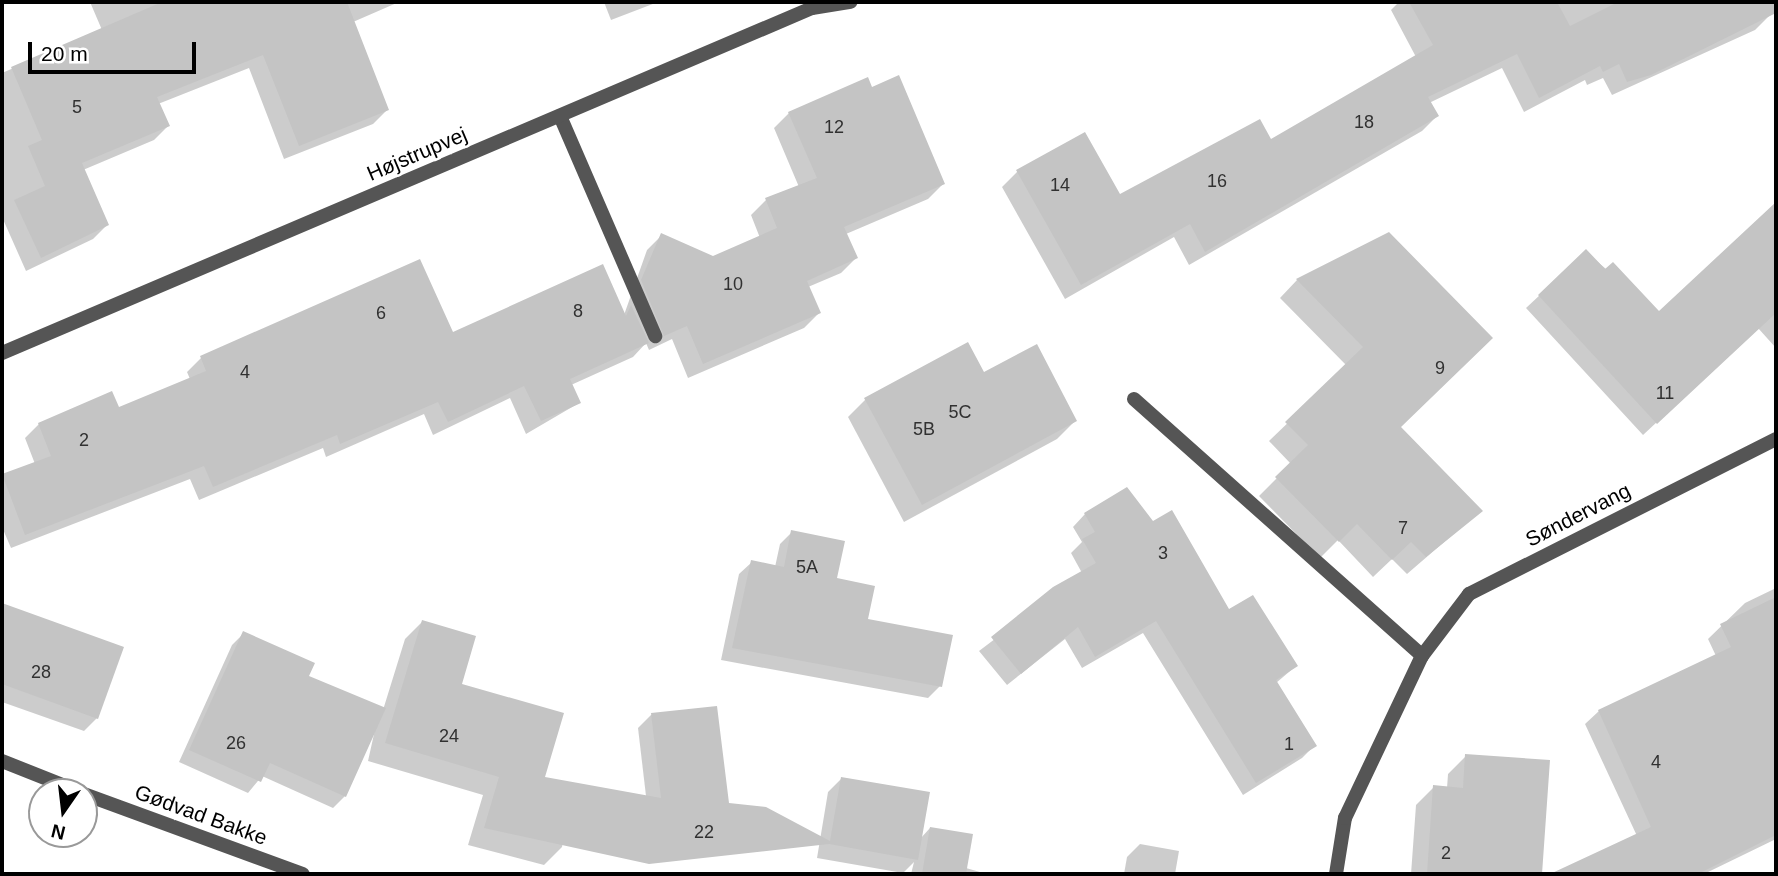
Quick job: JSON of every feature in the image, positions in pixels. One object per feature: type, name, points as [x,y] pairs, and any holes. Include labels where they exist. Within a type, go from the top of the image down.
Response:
[{"type":"street","name":"Højstrupvej","points":[[2,353],[813,8],[851,2]]},
{"type":"street","points":[[560,116],[655,336]]},
{"type":"street","points":[[1134,399],[1422,656]]},
{"type":"street","name":"Søndervang","points":[[1336,874],[1345,818],[1422,656],[1469,594],[1776,439]]},
{"type":"street","name":"Gødvad Bakke","points":[[2,761],[44,778]]},
{"type":"street","name":"Gødvad Bakke","points":[[98,799],[303,874]]},
{"type":"building","points":[[162,2],[347,2],[389,110],[299,146],[263,55],[157,97],[170,126],[82,163],[109,225],[41,258],[14,200],[45,186],[28,146],[42,140],[11,67]]},
{"type":"building","points":[[1409,2],[1557,2],[1570,26],[1618,2],[1776,2],[1776,13],[1651,75],[1627,82],[1619,64],[1603,72],[1600,66],[1539,98],[1517,54],[1428,97],[1439,116],[1205,252],[1190,224],[1081,285],[1016,170],[1085,132],[1120,194],[1260,119],[1271,139],[1433,45]]},
{"type":"building","points":[[899,75],[945,184],[844,227],[858,258],[807,281],[821,313],[703,364],[687,326],[664,336],[641,280],[661,233],[713,256],[777,228],[765,198],[817,178],[788,112],[868,77],[872,87]]},
{"type":"building","points":[[1776,202],[1776,313],[1657,424],[1538,295],[1586,249],[1605,269],[1613,262],[1659,311]]},
{"type":"building","points":[[1389,232],[1493,338],[1401,427],[1483,511],[1426,557],[1411,542],[1392,560],[1357,524],[1339,542],[1275,477],[1308,445],[1285,422],[1363,347],[1296,279]]},
{"type":"building","points":[[420,259],[453,332],[603,264],[626,316],[631,305],[649,343],[570,379],[581,403],[541,421],[524,386],[448,422],[438,402],[340,444],[337,435],[213,487],[204,466],[25,535],[2,474],[51,456],[38,423],[112,391],[119,407],[206,371],[200,356]]},
{"type":"building","points":[[968,342],[984,372],[1037,344],[1077,421],[922,505],[864,398]]},
{"type":"building","points":[[1127,487],[1153,521],[1172,510],[1229,609],[1253,595],[1298,666],[1276,680],[1317,746],[1256,783],[1156,621],[1095,657],[1078,627],[1021,674],[991,637],[1053,587],[1096,563],[1082,539],[1095,532],[1084,513]]},
{"type":"building","points":[[791,530],[845,541],[837,578],[875,586],[868,619],[953,635],[942,687],[732,648],[751,560],[784,567]]},
{"type":"building","points":[[1776,597],[1776,835],[1698,874],[1550,874],[1651,827],[1598,710],[1731,647],[1720,624]]},
{"type":"building","points":[[2,603],[124,647],[98,719],[2,684]]},
{"type":"building","points":[[422,620],[476,636],[462,684],[564,713],[545,777],[661,798],[651,713],[717,706],[729,803],[766,807],[830,841],[841,777],[930,792],[918,860],[829,844],[649,864],[484,828],[499,777],[385,743]]},
{"type":"building","points":[[243,631],[315,663],[309,676],[386,708],[346,797],[270,763],[261,782],[189,750]]},
{"type":"building","points":[[1465,754],[1550,760],[1542,874],[1427,874],[1433,785],[1463,788]]},
{"type":"building","points":[[930,827],[973,834],[966,874],[922,874]]}]
